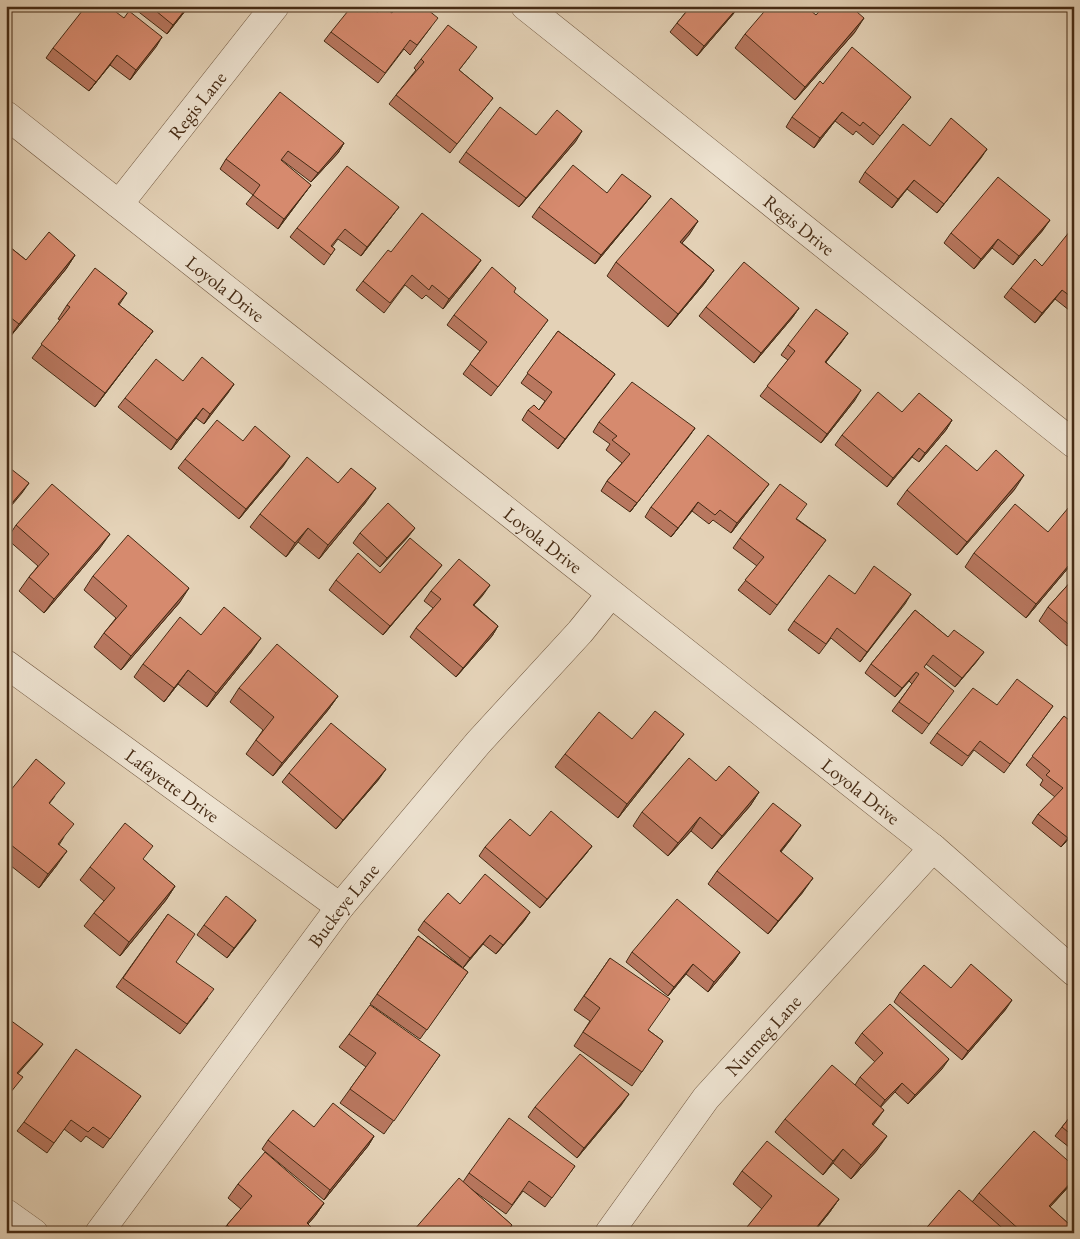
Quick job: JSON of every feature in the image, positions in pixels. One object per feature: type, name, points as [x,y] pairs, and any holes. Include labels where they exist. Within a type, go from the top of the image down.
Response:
[{"type":"street","name":"Regis Lane","points":[[119,204],[275,6]]},
{"type":"street","name":"Regis Drive","points":[[525,6],[1074,444]]},
{"type":"street","name":"Loyola Drive","points":[[6,115],[932,848],[1074,972]]},
{"type":"street","name":"Buckeye Lane","points":[[98,1233],[340,907],[478,743],[580,632],[610,595]]},
{"type":"street","name":"Lafayette Drive","points":[[6,664],[340,907]]},
{"type":"street","name":"Nutmeg Lane","points":[[609,1233],[706,1098],[932,848]]},
{"type":"street","points":[[6,1213],[34,1233]]},
{"type":"building","points":[[86,6],[108,6],[124,18],[129,11],[162,37],[136,70],[117,55],[96,82],[53,48]]},
{"type":"building","points":[[150,6],[188,6],[173,25]]},
{"type":"building","points":[[352,6],[370,6],[377,12],[385,8],[392,13],[397,6],[423,6],[438,18],[417,45],[410,40],[385,73],[331,32]]},
{"type":"building","points":[[691,6],[739,6],[704,46],[677,23]]},
{"type":"building","points":[[769,6],[805,6],[816,15],[824,6],[850,6],[864,18],[805,87],[745,34]]},
{"type":"building","points":[[448,25],[477,47],[459,70],[493,98],[457,144],[396,95],[424,62],[421,59]]},
{"type":"building","points":[[852,47],[911,97],[880,136],[863,122],[860,126],[842,112],[820,138],[792,117],[820,81],[823,84]]},
{"type":"building","points":[[280,92],[344,143],[318,173],[288,151],[281,160],[311,185],[284,219],[253,195],[260,185],[226,159]]},
{"type":"building","points":[[500,107],[536,135],[557,110],[582,131],[526,198],[466,152]]},
{"type":"building","points":[[951,118],[987,149],[944,204],[914,180],[898,199],[865,172],[903,124],[930,146]]},
{"type":"building","points":[[573,165],[607,193],[622,174],[651,196],[601,255],[539,207]]},
{"type":"building","points":[[347,166],[399,207],[367,247],[345,229],[331,246],[335,249],[331,255],[297,228]]},
{"type":"building","points":[[998,177],[1050,220],[1019,256],[998,239],[981,259],[951,233]]},
{"type":"building","points":[[671,198],[698,221],[680,242],[714,270],[678,314],[616,262]]},
{"type":"building","points":[[422,213],[481,260],[449,299],[432,285],[429,290],[412,275],[390,303],[363,281],[388,250],[391,252]]},
{"type":"building","points":[[1070,231],[1074,234],[1074,299],[1062,290],[1042,313],[1011,288],[1035,259],[1042,266]]},
{"type":"building","points":[[49,232],[75,255],[19,324],[6,314],[6,244],[26,260]]},
{"type":"building","points":[[744,262],[799,308],[761,353],[706,307]]},
{"type":"building","points":[[492,267],[516,288],[514,292],[548,320],[498,387],[470,364],[487,342],[454,315]]},
{"type":"building","points":[[95,268],[127,293],[118,304],[153,331],[105,393],[41,344],[70,307],[67,305]]},
{"type":"building","points":[[816,309],[848,333],[825,362],[861,390],[827,434],[767,386],[795,351],[788,345]]},
{"type":"building","points":[[558,331],[615,374],[565,439],[528,410],[534,405],[539,410],[552,392],[527,373]]},
{"type":"building","points":[[202,357],[234,384],[210,414],[203,408],[177,440],[125,398],[156,359],[183,381]]},
{"type":"building","points":[[632,382],[695,428],[637,503],[607,481],[630,454],[612,440],[617,436],[599,422]]},
{"type":"building","points":[[878,392],[902,412],[919,393],[952,420],[925,453],[919,448],[893,478],[842,435]]},
{"type":"building","points":[[217,420],[243,441],[255,426],[290,456],[246,509],[185,459]]},
{"type":"building","points":[[708,435],[769,484],[737,523],[720,510],[715,515],[698,502],[678,528],[651,507]]},
{"type":"building","points":[[946,445],[977,471],[996,450],[1024,475],[967,542],[907,490]]},
{"type":"building","points":[[307,457],[338,483],[351,468],[376,488],[328,545],[308,528],[295,543],[260,514]]},
{"type":"building","points":[[6,465],[29,483],[6,510]]},
{"type":"building","points":[[52,484],[110,534],[54,599],[29,577],[49,554],[16,525]]},
{"type":"building","points":[[780,484],[807,504],[796,519],[826,540],[777,605],[745,580],[764,557],[740,538]]},
{"type":"building","points":[[388,503],[415,528],[387,558],[360,533]]},
{"type":"building","points":[[1015,504],[1048,532],[1069,507],[1074,511],[1074,559],[1036,604],[974,553]]},
{"type":"building","points":[[128,535],[189,588],[131,656],[104,633],[127,606],[93,576]]},
{"type":"building","points":[[410,538],[442,565],[390,626],[336,580],[358,553],[380,573]]},
{"type":"building","points":[[459,559],[490,585],[473,605],[498,626],[463,668],[416,628],[441,599],[431,591]]},
{"type":"building","points":[[874,566],[911,594],[867,652],[837,628],[826,644],[794,621],[829,575],[855,594]]},
{"type":"building","points":[[1074,578],[1074,629],[1048,607]]},
{"type":"building","points":[[224,607],[261,638],[216,693],[188,670],[174,688],[143,664],[180,617],[201,635]]},
{"type":"building","points":[[915,610],[948,637],[954,630],[984,652],[962,678],[933,655],[924,667],[954,691],[929,724],[899,702],[919,674],[916,672],[902,688],[871,664]]},
{"type":"building","points":[[277,644],[338,696],[282,763],[256,740],[274,717],[239,688]]},
{"type":"building","points":[[1017,679],[1053,706],[1010,764],[980,741],[968,756],[937,733],[973,688],[997,705]]},
{"type":"building","points":[[655,711],[684,734],[627,804],[565,754],[599,712],[632,739]]},
{"type":"building","points":[[1064,716],[1074,724],[1074,831],[1068,838],[1038,814],[1063,788],[1046,775],[1050,771],[1032,756]]},
{"type":"building","points":[[331,723],[386,769],[343,820],[289,773]]},
{"type":"building","points":[[689,758],[716,781],[729,766],[759,792],[722,836],[700,817],[678,843],[642,812]]},
{"type":"building","points":[[36,759],[65,783],[49,803],[74,824],[58,844],[67,851],[48,874],[6,841],[6,796]]},
{"type":"building","points":[[773,803],[801,825],[780,851],[813,878],[778,921],[717,871]]},
{"type":"building","points":[[551,811],[592,846],[547,899],[485,847],[510,819],[530,836]]},
{"type":"building","points":[[125,823],[153,846],[143,859],[175,886],[129,942],[94,913],[115,888],[90,867]]},
{"type":"building","points":[[485,874],[530,912],[503,945],[490,935],[470,958],[424,921],[448,893],[460,904]]},
{"type":"building","points":[[226,896],[256,920],[234,948],[204,925]]},
{"type":"building","points":[[677,899],[740,952],[714,982],[693,964],[674,987],[632,952]]},
{"type":"building","points":[[168,914],[195,934],[176,962],[214,989],[187,1024],[123,978]]},
{"type":"building","points":[[418,936],[468,972],[427,1030],[377,994]]},
{"type":"building","points":[[610,958],[670,999],[648,1030],[663,1041],[642,1072],[583,1032],[600,1008],[584,996]]},
{"type":"building","points":[[971,964],[1012,1000],[968,1051],[900,992],[924,965],[951,988]]},
{"type":"building","points":[[890,1004],[949,1059],[915,1095],[902,1083],[885,1100],[860,1077],[883,1053],[862,1033]]},
{"type":"building","points":[[370,1005],[440,1055],[394,1121],[350,1089],[376,1053],[349,1034]]},
{"type":"building","points":[[6,1017],[43,1044],[17,1073],[23,1077],[6,1098]]},
{"type":"building","points":[[76,1049],[141,1096],[110,1139],[93,1127],[88,1132],[71,1120],[54,1143],[24,1122]]},
{"type":"building","points":[[580,1054],[629,1094],[584,1148],[535,1107]]},
{"type":"building","points":[[832,1065],[884,1110],[872,1124],[887,1136],[861,1165],[843,1149],[833,1161],[785,1119]]},
{"type":"building","points":[[333,1103],[374,1136],[330,1190],[268,1140],[293,1110],[314,1127]]},
{"type":"building","points":[[1074,1112],[1074,1137],[1062,1127]]},
{"type":"building","points":[[509,1118],[575,1166],[552,1198],[529,1181],[512,1205],[469,1173]]},
{"type":"building","points":[[1034,1131],[1074,1166],[1074,1179],[1049,1206],[1070,1225],[1064,1233],[1023,1233],[979,1193]]},
{"type":"building","points":[[767,1141],[839,1199],[812,1233],[753,1233],[747,1227],[772,1196],[742,1171]]},
{"type":"building","points":[[265,1152],[324,1203],[307,1223],[317,1233],[236,1233],[227,1225],[252,1196],[238,1184]]},
{"type":"building","points":[[459,1178],[512,1225],[505,1233],[417,1233],[414,1230]]},
{"type":"building","points":[[959,1190],[1008,1233],[922,1233]]},
{"type":"building","points":[[206,1229],[212,1233],[203,1233]]}]
